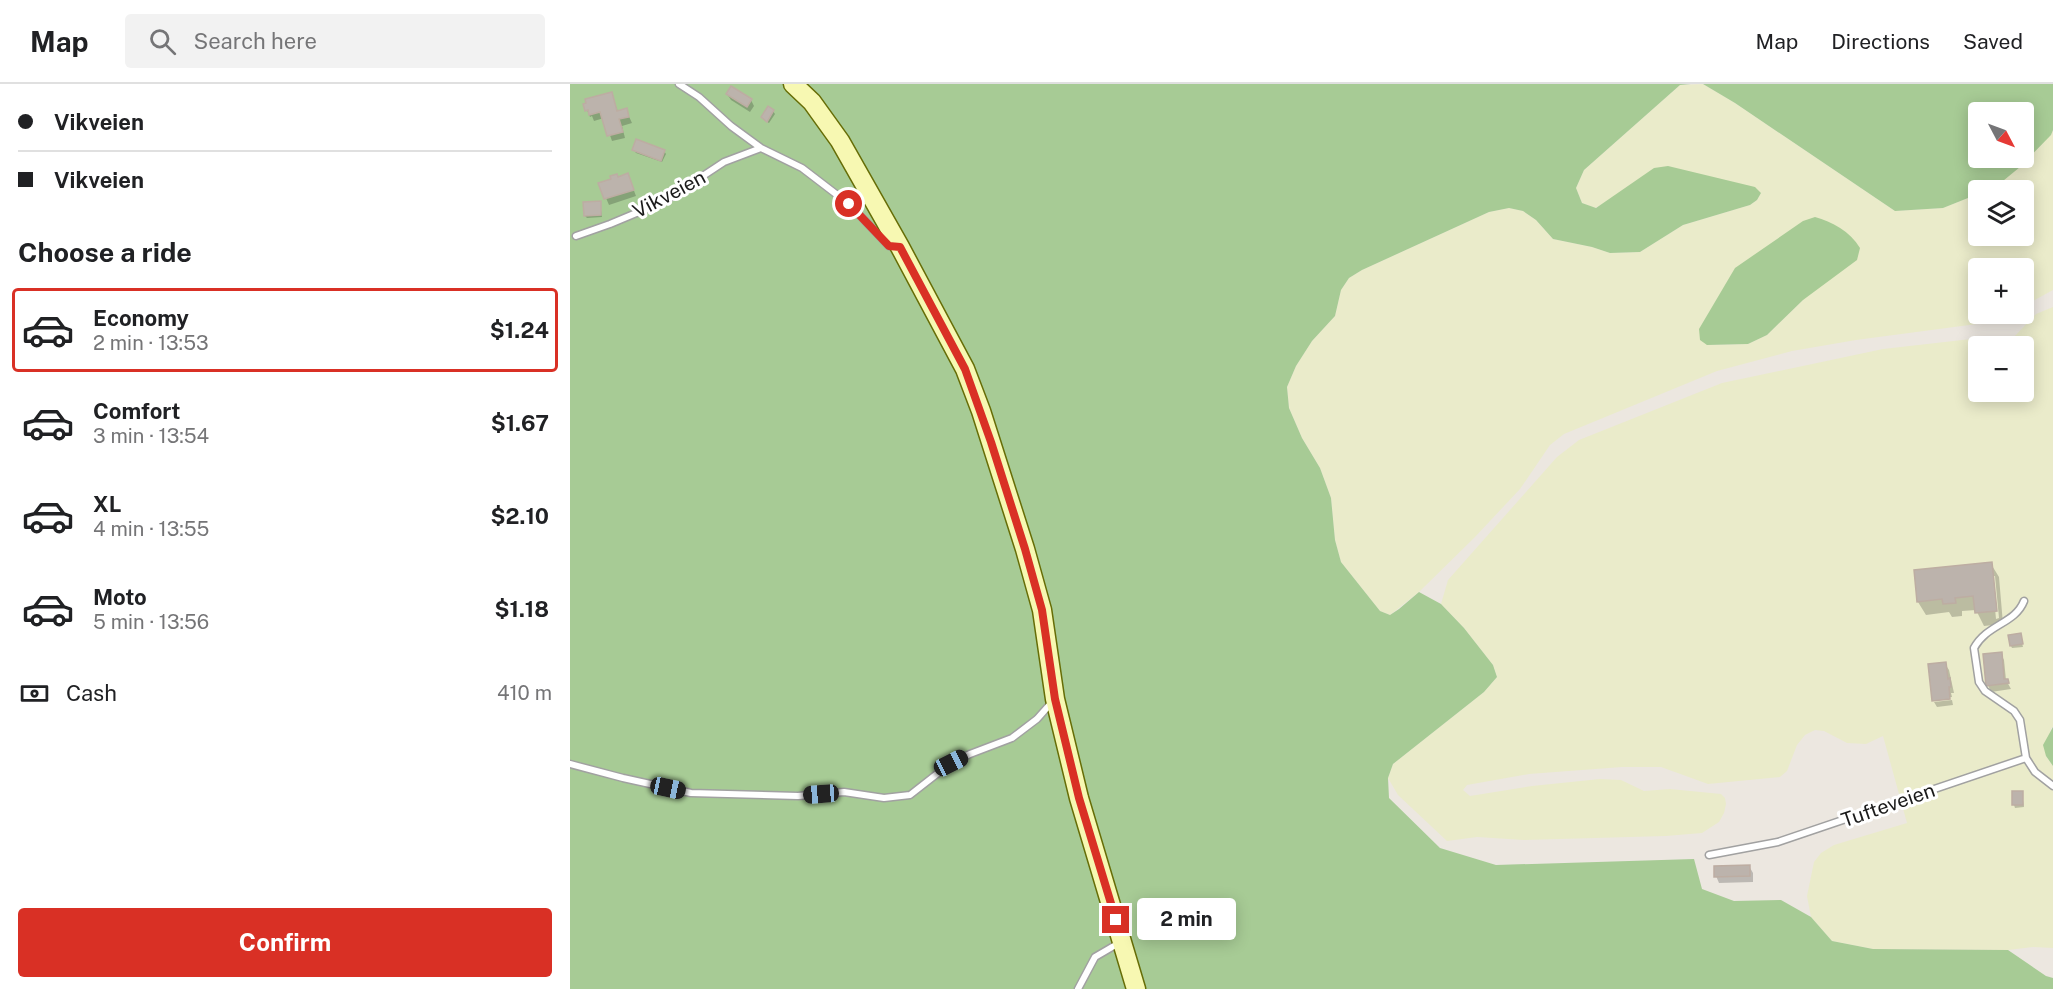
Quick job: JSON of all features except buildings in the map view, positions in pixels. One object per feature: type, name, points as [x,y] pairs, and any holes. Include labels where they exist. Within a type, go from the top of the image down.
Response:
[{"type":"street","points":[[793,84],[812,102],[840,141],[965,369],[981,411],[1042,610],[1055,699],[1079,798],[1136,989]]},
{"type":"lane","points":[[679,84],[699,97],[731,126],[761,148],[802,168],[849,204],[889,246],[900,247]]},
{"type":"lane","name":"Vikveien","points":[[576,236],[664,201],[724,162],[761,148]]},
{"type":"lane","points":[[2024,601],[2021,609],[2014,616],[1984,633],[1974,648],[1979,682],[1985,691],[2014,711],[2020,720],[2026,758],[2035,772],[2053,786]]},
{"type":"lane","points":[[570,764],[691,793],[798,796],[844,792],[884,798],[910,795],[951,763],[1012,738],[1037,719],[1055,699]]},
{"type":"lane","name":"Tufteveien","points":[[1709,855],[1778,842],[2026,758]]},
{"type":"lane","points":[[1078,989],[1095,957],[1122,941]]},
{"type":"green space","points":[[570,84],[1691,84],[1680,85],[1584,170],[1576,188],[1582,203],[1596,208],[1654,168],[1668,166],[1755,187],[1761,193],[1757,200],[1750,205],[1683,225],[1640,252],[1610,253],[1553,239],[1536,220],[1523,211],[1509,208],[1489,212],[1349,278],[1341,290],[1335,316],[1312,341],[1296,366],[1287,387],[1289,408],[1302,438],[1320,468],[1331,498],[1335,540],[1341,562],[1380,611],[1390,615],[1419,592],[1441,604],[1464,628],[1493,665],[1497,677],[1484,692],[1393,764],[1388,778],[1389,798],[1440,848],[1496,865],[1694,859],[1702,889],[1734,901],[1781,900],[1811,917],[1832,941],[1873,949],[2008,950],[2046,976],[2053,978],[2053,989],[570,989]]},
{"type":"green space","points":[[1703,84],[1735,103],[1895,211],[1943,208],[1968,198],[1968,246],[2034,246],[2034,180],[2000,180],[2014,168],[2034,168],[2034,150],[2051,135],[2053,130],[2053,290],[2034,300],[2034,258],[1968,258],[1968,324],[1977,324],[1792,351],[1717,371],[1564,434],[1550,445],[1520,489],[1419,592],[1390,615],[1380,611],[1341,562],[1335,540],[1331,498],[1320,468],[1302,438],[1289,408],[1287,387],[1296,366],[1312,341],[1335,316],[1341,290],[1349,278],[1489,212],[1509,208],[1523,211],[1536,220],[1553,239],[1610,253],[1640,252],[1683,225],[1750,205],[1761,193],[1610,200],[1595,208],[1582,203],[1576,188],[1584,170],[1680,85]],"holes":[[[1803,300],[1767,335],[1748,344],[1707,345]]]},
{"type":"green space","points":[[1703,84],[2053,84],[2053,130],[2034,153],[2034,102],[1968,102],[1968,168],[2019,168],[2004,180],[1968,180],[1968,198],[1943,208],[1895,211],[1735,103]]},
{"type":"green space","points":[[1815,217],[1846,232],[1856,242],[1860,248],[1857,260],[1803,300],[1767,335],[1748,344],[1707,345],[1700,340],[1699,329],[1735,268],[1803,221]]},
{"type":"green space","points":[[2053,307],[2053,727],[2046,756],[2053,766],[2053,948],[1873,949],[1832,941],[1811,917],[1807,896],[1814,862],[1821,853],[1834,845],[1907,823],[1883,736],[1866,744],[1847,743],[1824,731],[1815,730],[1805,735],[1797,745],[1787,771],[1780,777],[1708,784],[1661,767],[1622,767],[1529,774],[1467,785],[1463,790],[1470,796],[1532,786],[1600,779],[1621,780],[1644,791],[1670,789],[1721,794],[1726,804],[1724,813],[1719,822],[1702,833],[1524,840],[1477,837],[1447,841],[1398,795],[1388,778],[1393,764],[1484,692],[1497,677],[1493,665],[1464,628],[1441,604],[1448,580],[1557,457],[1579,440],[1722,383],[1883,349],[1968,339],[1968,402],[2034,402],[2034,336],[2015,336],[2026,324],[2034,324],[2034,316]]},
{"type":"green space","points":[[2053,727],[2053,766],[2046,756],[2043,745]]},
{"type":"route","points":[[849,204],[889,246],[900,247],[965,369],[981,411],[1042,610],[1055,699],[1079,798],[1116,920]]}]
